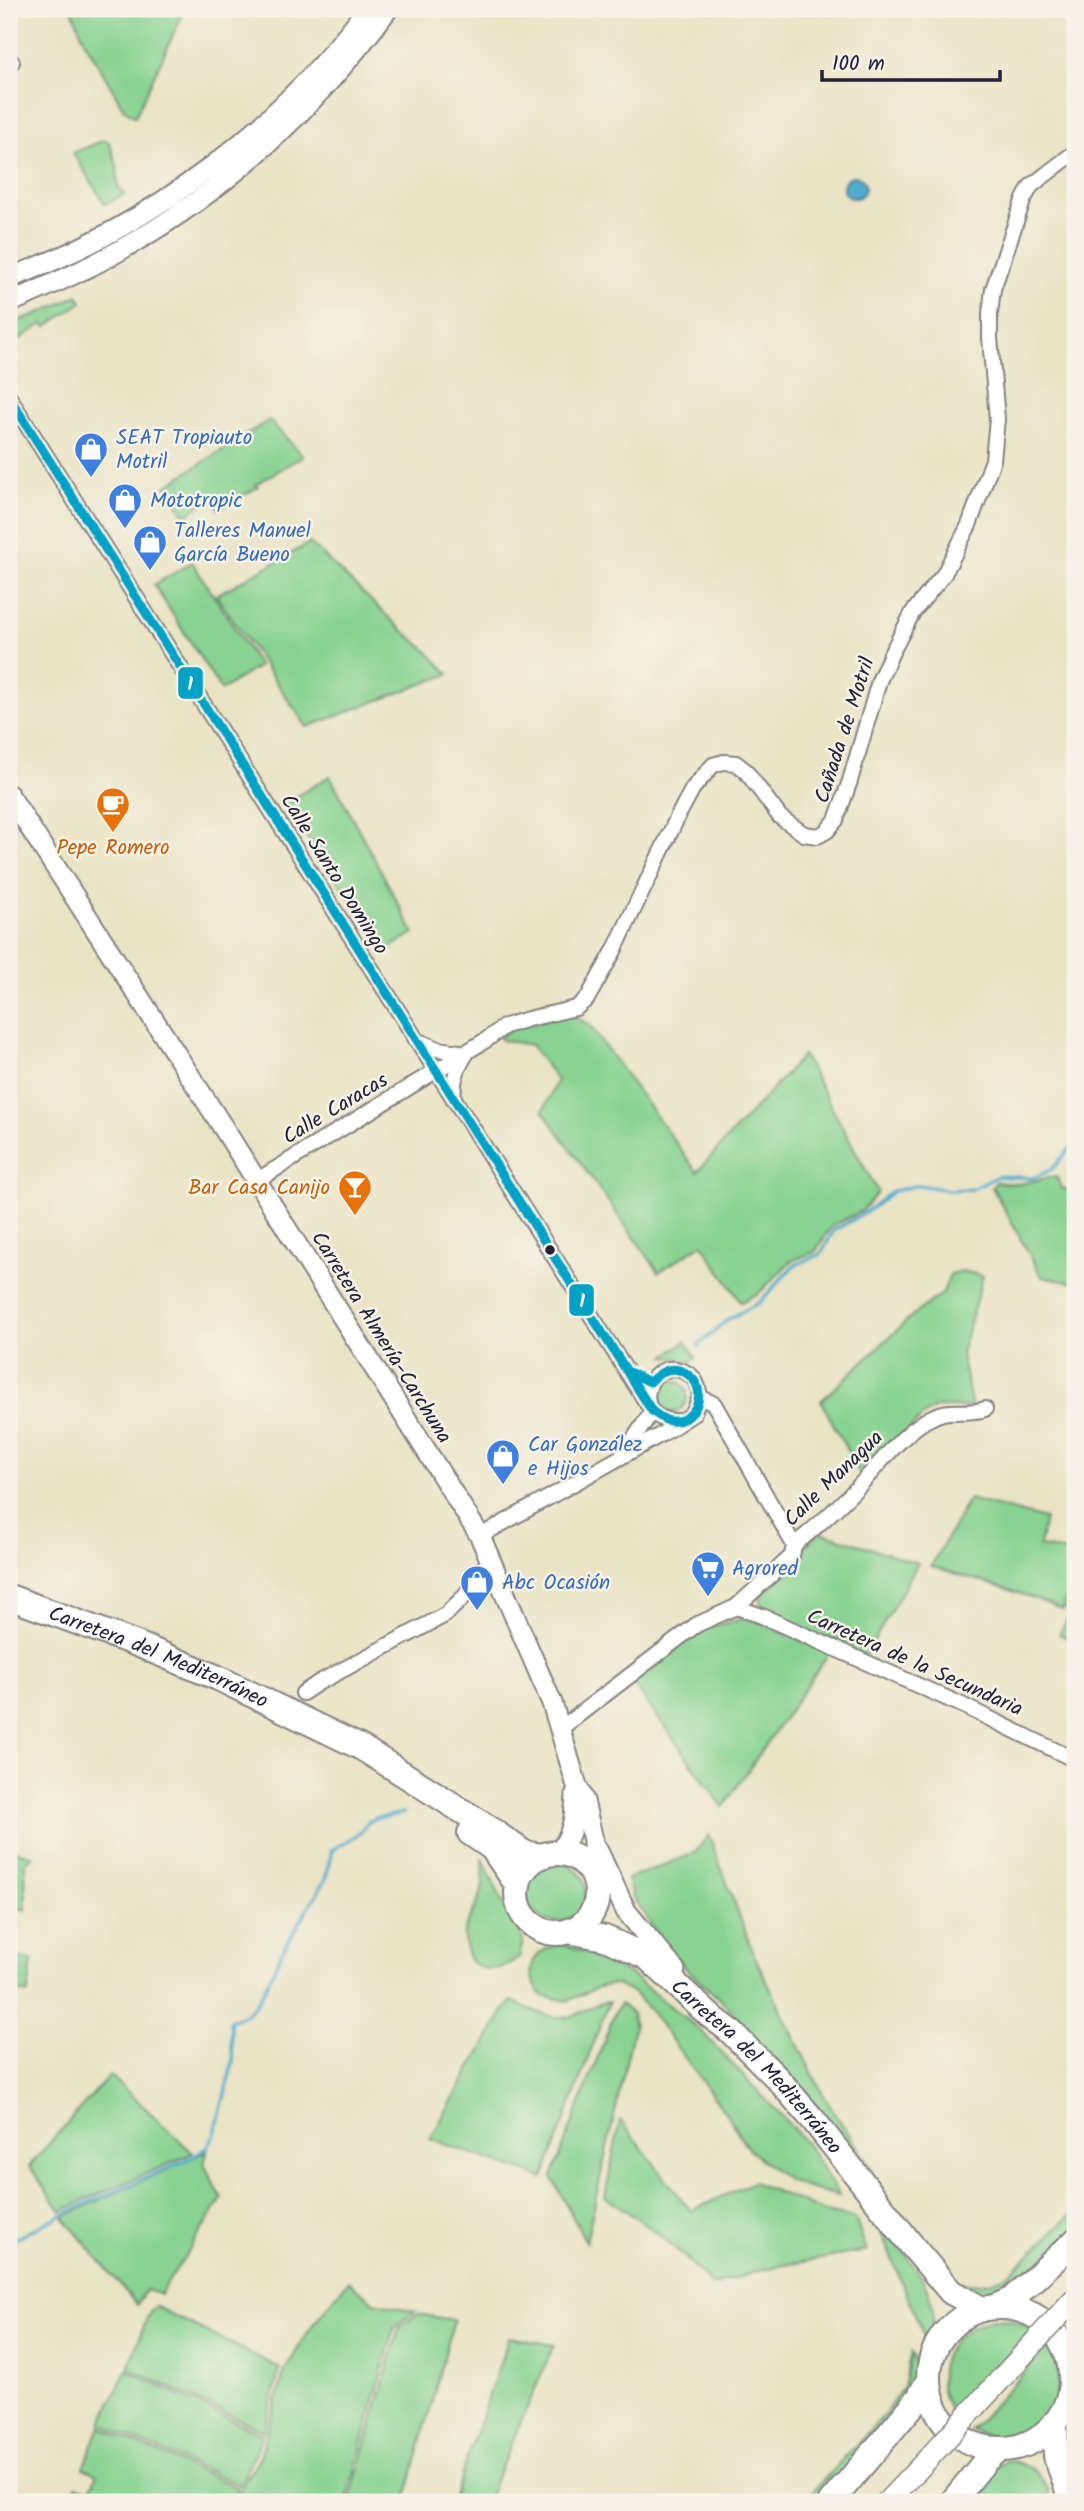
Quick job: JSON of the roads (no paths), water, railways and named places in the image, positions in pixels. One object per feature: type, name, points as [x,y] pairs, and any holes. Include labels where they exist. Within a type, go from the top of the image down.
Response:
[{"type":"highway","name":"Carretera del Mediterráneo","points":[[9,1597],[137,1644],[218,1678],[362,1748],[524,1853],[550,1855]]},
{"type":"highway","name":"Carretera del Mediterráneo","points":[[307,1722],[492,1848],[518,1886]]},
{"type":"highway","points":[[595,1888],[588,1919],[569,1931],[548,1932],[528,1920],[518,1899],[522,1874],[531,1863],[550,1855],[569,1855],[588,1868],[595,1888],[617,1928],[647,1957]]},
{"type":"highway","name":"Carretera del Mediterráneo","points":[[569,1931],[605,1938],[647,1957],[729,2030],[778,2079],[815,2122],[951,2292],[989,2309]]},
{"type":"highway","points":[[1071,2502],[1040,2462],[1005,2449],[976,2445],[957,2435],[942,2420],[932,2400],[929,2379],[932,2357],[942,2337],[953,2325],[967,2316],[1011,2300],[1075,2241]]},
{"type":"highway","name":"Carretera del Mediterráneo","points":[[913,2247],[939,2300],[942,2337]]},
{"type":"highway","points":[[952,2502],[987,2459],[1005,2449],[1036,2439],[1055,2423],[1066,2406],[1073,2382],[1064,2346],[1052,2329],[1035,2317],[1016,2309],[989,2309]]},
{"type":"highway","points":[[831,2502],[919,2398],[929,2379]]},
{"type":"highway","points":[[1055,2423],[1056,2456],[1071,2502]]},
{"type":"main road","points":[[9,278],[55,260],[119,228],[219,160],[283,106],[342,42],[367,9]]},
{"type":"main road","points":[[9,303],[120,251],[201,198],[294,119],[337,74],[388,9]]},
{"type":"main road","name":"Carretera Almería-Carchuna","points":[[9,795],[480,1536],[545,1682],[584,1801],[593,1840]]},
{"type":"main road","points":[[550,1855],[570,1834],[576,1817],[577,1786]]},
{"type":"main road","points":[[593,1840],[595,1888]]},
{"type":"main road","points":[[593,1840],[626,1910],[668,1962],[715,2008],[729,2030]]},
{"type":"main road","points":[[887,2502],[1075,2298]]},
{"type":"street","name":"Cañada de Motril","points":[[435,1072],[505,1027],[528,1018],[576,1008],[587,999],[614,951],[693,788],[713,765],[736,763],[746,770],[780,817],[804,834],[818,836],[827,831],[836,820],[872,704],[891,654],[913,612],[944,574],[969,525],[993,460],[997,419],[990,314],[993,289],[1023,201],[1031,186],[1075,152]]},
{"type":"street","name":"Calle Santo Domingo","points":[[9,397],[650,1408]]},
{"type":"street","points":[[407,1089],[430,1087],[454,1100],[456,1072],[466,1053],[438,1049],[415,1040]]},
{"type":"street","points":[[407,1089],[417,1077],[421,1065],[415,1040]]},
{"type":"street","name":"Calle Caracas","points":[[256,1181],[435,1072]]},
{"type":"street","points":[[480,1536],[693,1414],[700,1396],[695,1379],[677,1369],[659,1373],[650,1382],[647,1393],[650,1408],[660,1419],[680,1421]]},
{"type":"street","name":"Calle Santo Domingo","points":[[629,1371],[650,1382]]},
{"type":"street","name":"Calle Managua","points":[[700,1396],[714,1404],[794,1545],[842,1502],[906,1436],[927,1421],[943,1413],[970,1413],[985,1409]]},
{"type":"street","points":[[623,1455],[650,1408]]},
{"type":"street","points":[[560,1729],[696,1625],[736,1607],[792,1556],[794,1545]]},
{"type":"street","points":[[303,1693],[317,1682],[444,1615],[466,1595],[473,1581],[491,1559]]},
{"type":"street","name":"Carretera de la Secundaria","points":[[736,1607],[762,1616],[964,1706],[1075,1760]]},
{"type":"water","points":[[854,176],[864,183],[865,187],[858,197],[854,198],[844,191],[843,187],[850,177]]},
{"type":"waterway","points":[[698,1346],[727,1320],[760,1302],[793,1266],[821,1254],[834,1230],[865,1213],[893,1191],[919,1185],[949,1190],[972,1189],[998,1176],[1033,1178],[1052,1169],[1075,1143]]},
{"type":"waterway","points":[[9,2242],[61,2215],[195,2156],[208,2147],[215,2133],[233,2062],[230,2021],[245,2015],[259,2000],[282,1952],[325,1880],[332,1850],[360,1833],[368,1822],[404,1813]]},
{"type":"place","name":"SEAT Tropiauto Motril","points":[[91,479]]},
{"type":"place","name":"Mototropic","points":[[125,530]]},
{"type":"place","name":"Talleres Manuel García Bueno","points":[[150,572]]},
{"type":"place","name":"Pepe Romero","points":[[113,834]]},
{"type":"place","name":"Bar Casa Canijo","points":[[355,1217]]},
{"type":"place","name":"Car González e Hijos","points":[[503,1486]]},
{"type":"place","name":"Agrored","points":[[708,1598]]},
{"type":"place","name":"Abc Ocasión","points":[[477,1612]]}]
